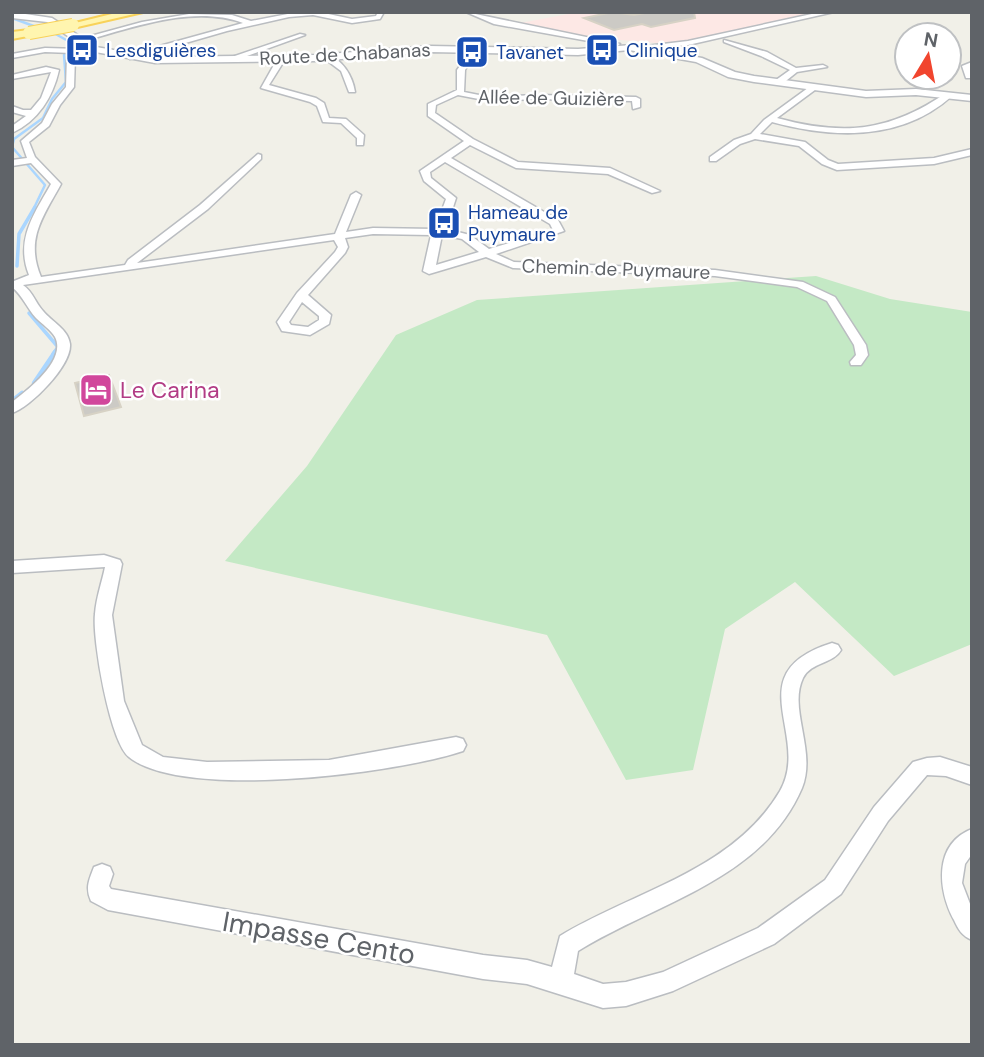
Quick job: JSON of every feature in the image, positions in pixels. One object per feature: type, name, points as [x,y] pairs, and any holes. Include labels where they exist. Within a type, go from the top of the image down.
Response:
[{"type":"main road","points":[[12,36],[138,12]]},
{"type":"street","points":[[236,17],[248,12]]},
{"type":"street","points":[[130,57],[249,23],[305,13],[360,21],[378,18],[381,12]]},
{"type":"street","points":[[469,12],[495,22],[623,45]]},
{"type":"street","points":[[650,47],[726,38],[831,12]]},
{"type":"street","points":[[12,56],[73,48],[204,13],[236,17],[249,23]]},
{"type":"street","name":"Route de Chabanas","points":[[12,15],[49,20],[73,48],[90,48],[130,57],[169,60],[328,57],[399,50],[602,50],[623,45],[650,47],[699,60],[739,77],[866,94],[916,92],[972,98]]},
{"type":"street","points":[[233,58],[302,35]]},
{"type":"street","points":[[726,38],[795,70]]},
{"type":"street","points":[[12,408],[46,381],[64,351],[63,339],[39,314],[28,286],[31,232],[56,184],[23,161],[25,149],[19,144],[46,124],[56,104],[71,87],[73,48]]},
{"type":"street","points":[[474,49],[461,70],[460,93],[432,104],[429,111],[470,141],[516,165],[610,171],[655,191]]},
{"type":"street","points":[[328,57],[344,70],[352,89]]},
{"type":"street","points":[[282,58],[264,86],[313,100],[321,105],[327,120],[343,121],[361,137],[360,143]]},
{"type":"street","points":[[968,76],[966,66],[972,64]]},
{"type":"street","points":[[779,82],[795,70],[823,67]]},
{"type":"street","points":[[12,77],[46,69],[55,70],[52,91],[35,113],[12,130]]},
{"type":"street","points":[[713,159],[737,142],[754,136],[767,122],[774,120],[815,87]]},
{"type":"street","name":"Allée de Guizière","points":[[460,93],[489,99],[636,99],[636,107]]},
{"type":"street","points":[[774,120],[830,131],[868,132],[881,130],[932,109],[949,95]]},
{"type":"street","points":[[12,108],[21,113],[35,113]]},
{"type":"street","points":[[754,136],[802,144],[825,162],[846,168],[951,159],[958,153],[972,152]]},
{"type":"street","points":[[445,158],[554,222],[559,231],[429,271],[436,236],[452,198],[427,179],[425,171],[470,141]]},
{"type":"street","points":[[129,267],[204,207],[258,157]]},
{"type":"street","points":[[301,295],[340,253],[340,235],[356,195]]},
{"type":"street","name":"Chemin de Puymaure","points":[[28,286],[129,267],[340,235],[373,231],[440,231],[461,234],[505,263],[526,267],[728,274],[784,281],[811,288],[831,299],[860,345],[862,355],[856,362]]},
{"type":"street","points":[[12,567],[104,561],[114,564],[103,615],[104,643],[115,701],[134,750],[159,765],[207,771],[329,769],[456,745]]},
{"type":"street","points":[[832,650],[801,667],[791,685],[798,764],[792,789],[775,814],[740,847],[710,870],[620,919],[589,930],[568,944],[561,981],[603,996],[626,994],[665,983],[766,936],[833,887],[881,814],[920,768],[928,765],[944,766],[972,776]]},
{"type":"street","points":[[972,839],[959,850],[953,866],[951,886],[957,909],[972,929]]},
{"type":"street","name":"Impasse Cento","points":[[102,874],[98,886],[99,894],[108,899],[483,967],[527,972],[561,981]]},
{"type":"shaded area","points":[[579,12],[825,12],[669,44],[607,39],[515,24]]},
{"type":"green space","points":[[816,276],[890,299],[972,312],[972,644],[894,676],[795,582],[725,629],[693,770],[626,780],[547,635],[225,561],[307,466],[396,335],[477,300]]},
{"type":"building","points":[[613,12],[634,15],[650,12],[694,12],[695,18],[651,27],[642,24],[614,30],[584,18]]},
{"type":"building","name":"Le Carina","points":[[109,375],[121,407],[84,416],[75,383]]},
{"type":"waterway","points":[[12,18],[39,28]]},
{"type":"waterway","points":[[34,208],[45,185],[12,147],[14,139],[43,118],[52,99],[66,82],[64,55],[70,46],[68,41],[52,32]]},
{"type":"waterway","points":[[17,266],[19,234],[35,207]]},
{"type":"waterway","points":[[29,313],[58,347],[53,354]]},
{"type":"waterway","points":[[34,383],[55,352]]},
{"type":"waterway","points":[[12,401],[22,393]]},
{"type":"place","name":"Lesdiguières","points":[[82,50]]},
{"type":"place","name":"Clinique","points":[[602,50]]},
{"type":"place","name":"Tavanet","points":[[472,52]]},
{"type":"place","name":"Hameau de Puymaure","points":[[444,223]]},
{"type":"place","name":"Le Carina","points":[[96,390]]}]
